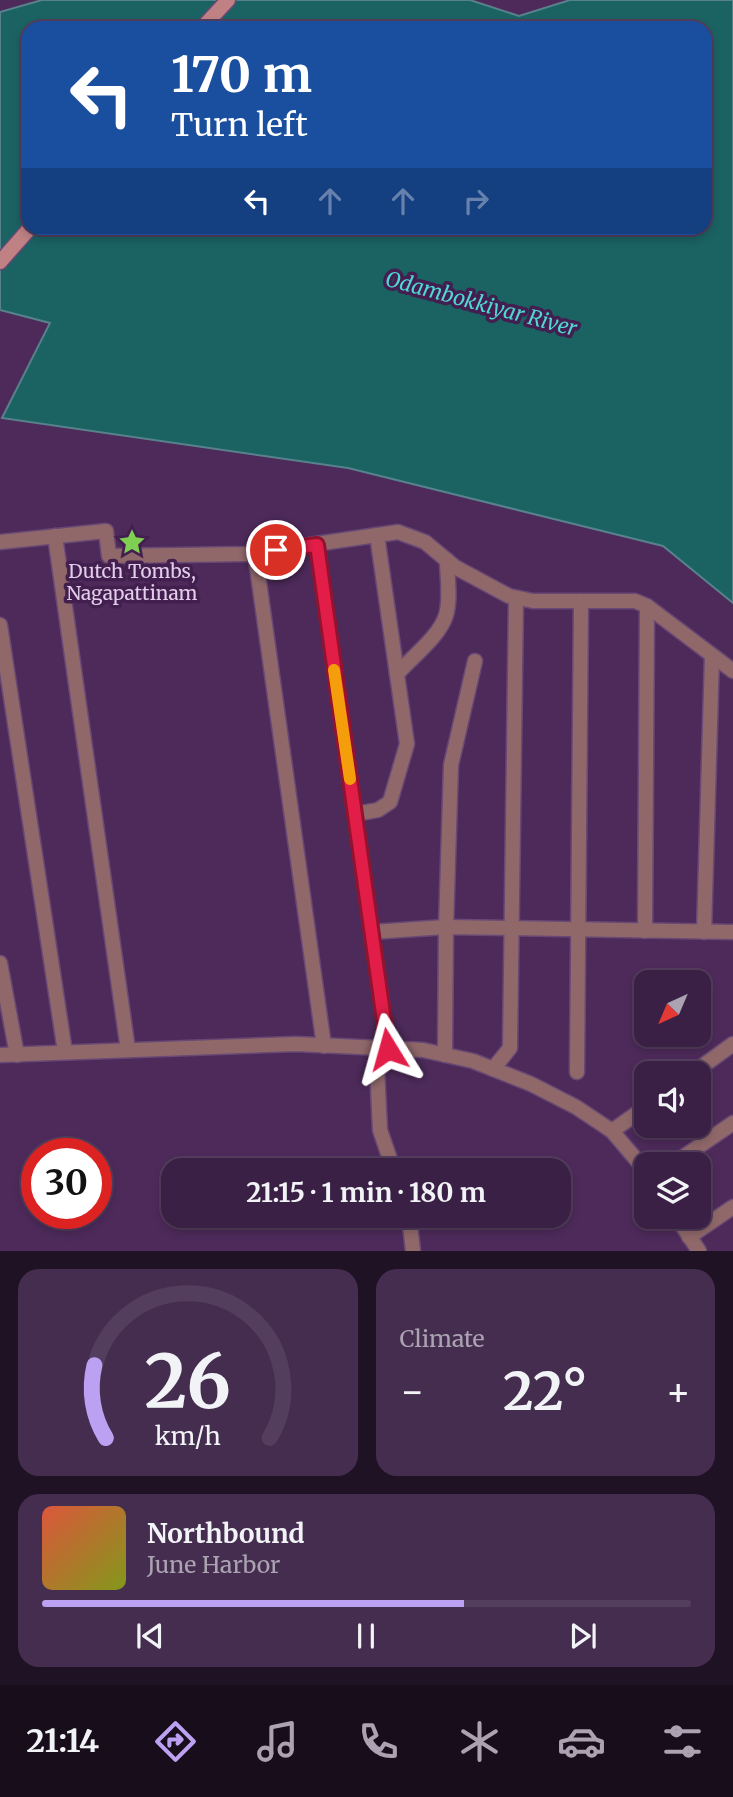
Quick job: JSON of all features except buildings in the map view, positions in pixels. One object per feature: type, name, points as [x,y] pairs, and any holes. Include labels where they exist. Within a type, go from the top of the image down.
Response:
[{"type":"main road","points":[[208,21],[228,0]]},
{"type":"main road","points":[[0,262],[24,235]]},
{"type":"street","points":[[0,542],[106,531],[109,556],[194,556],[255,553],[398,532],[425,542],[466,574],[516,598],[533,601],[635,601],[647,606],[733,671]]},
{"type":"street","points":[[355,814],[385,807],[390,802],[407,744],[377,535]]},
{"type":"street","points":[[55,536],[128,1050]]},
{"type":"street","points":[[317,545],[372,932],[382,1048],[380,1130],[390,1158]]},
{"type":"street","points":[[255,553],[324,1046]]},
{"type":"street","points":[[397,674],[424,647],[446,618],[447,560]]},
{"type":"street","points":[[493,1069],[510,1048],[516,598]]},
{"type":"street","points":[[577,1072],[582,601]]},
{"type":"street","points":[[645,931],[647,606]]},
{"type":"street","points":[[0,625],[65,1052]]},
{"type":"street","points":[[704,932],[712,656]]},
{"type":"street","points":[[445,1055],[451,765],[475,661]]},
{"type":"street","points":[[372,932],[446,927],[733,932]]},
{"type":"street","points":[[0,963],[17,1055]]},
{"type":"street","points":[[0,1055],[296,1044],[423,1050],[474,1061],[531,1084],[576,1107],[612,1131],[634,1157]]},
{"type":"street","points":[[710,1061],[733,1044]]},
{"type":"street","points":[[612,1131],[634,1115]]},
{"type":"street","points":[[691,1152],[733,1123]]},
{"type":"street","points":[[690,1237],[733,1208]]},
{"type":"street","points":[[410,1228],[413,1251]]},
{"type":"street","points":[[685,1229],[699,1251]]},
{"type":"water","name":"Odambokkiyar River","points":[[42,0],[470,0],[519,16],[570,0],[733,0],[733,603],[663,546],[348,468],[2,418],[50,323],[0,310],[0,12]]},
{"type":"slow traffic","points":[[334,670],[350,779]]},
{"type":"place","name":"Dutch Tombs, Nagapattinam","points":[[132,542]]},
{"type":"route","points":[[276,550],[317,545],[388,1049]]}]
